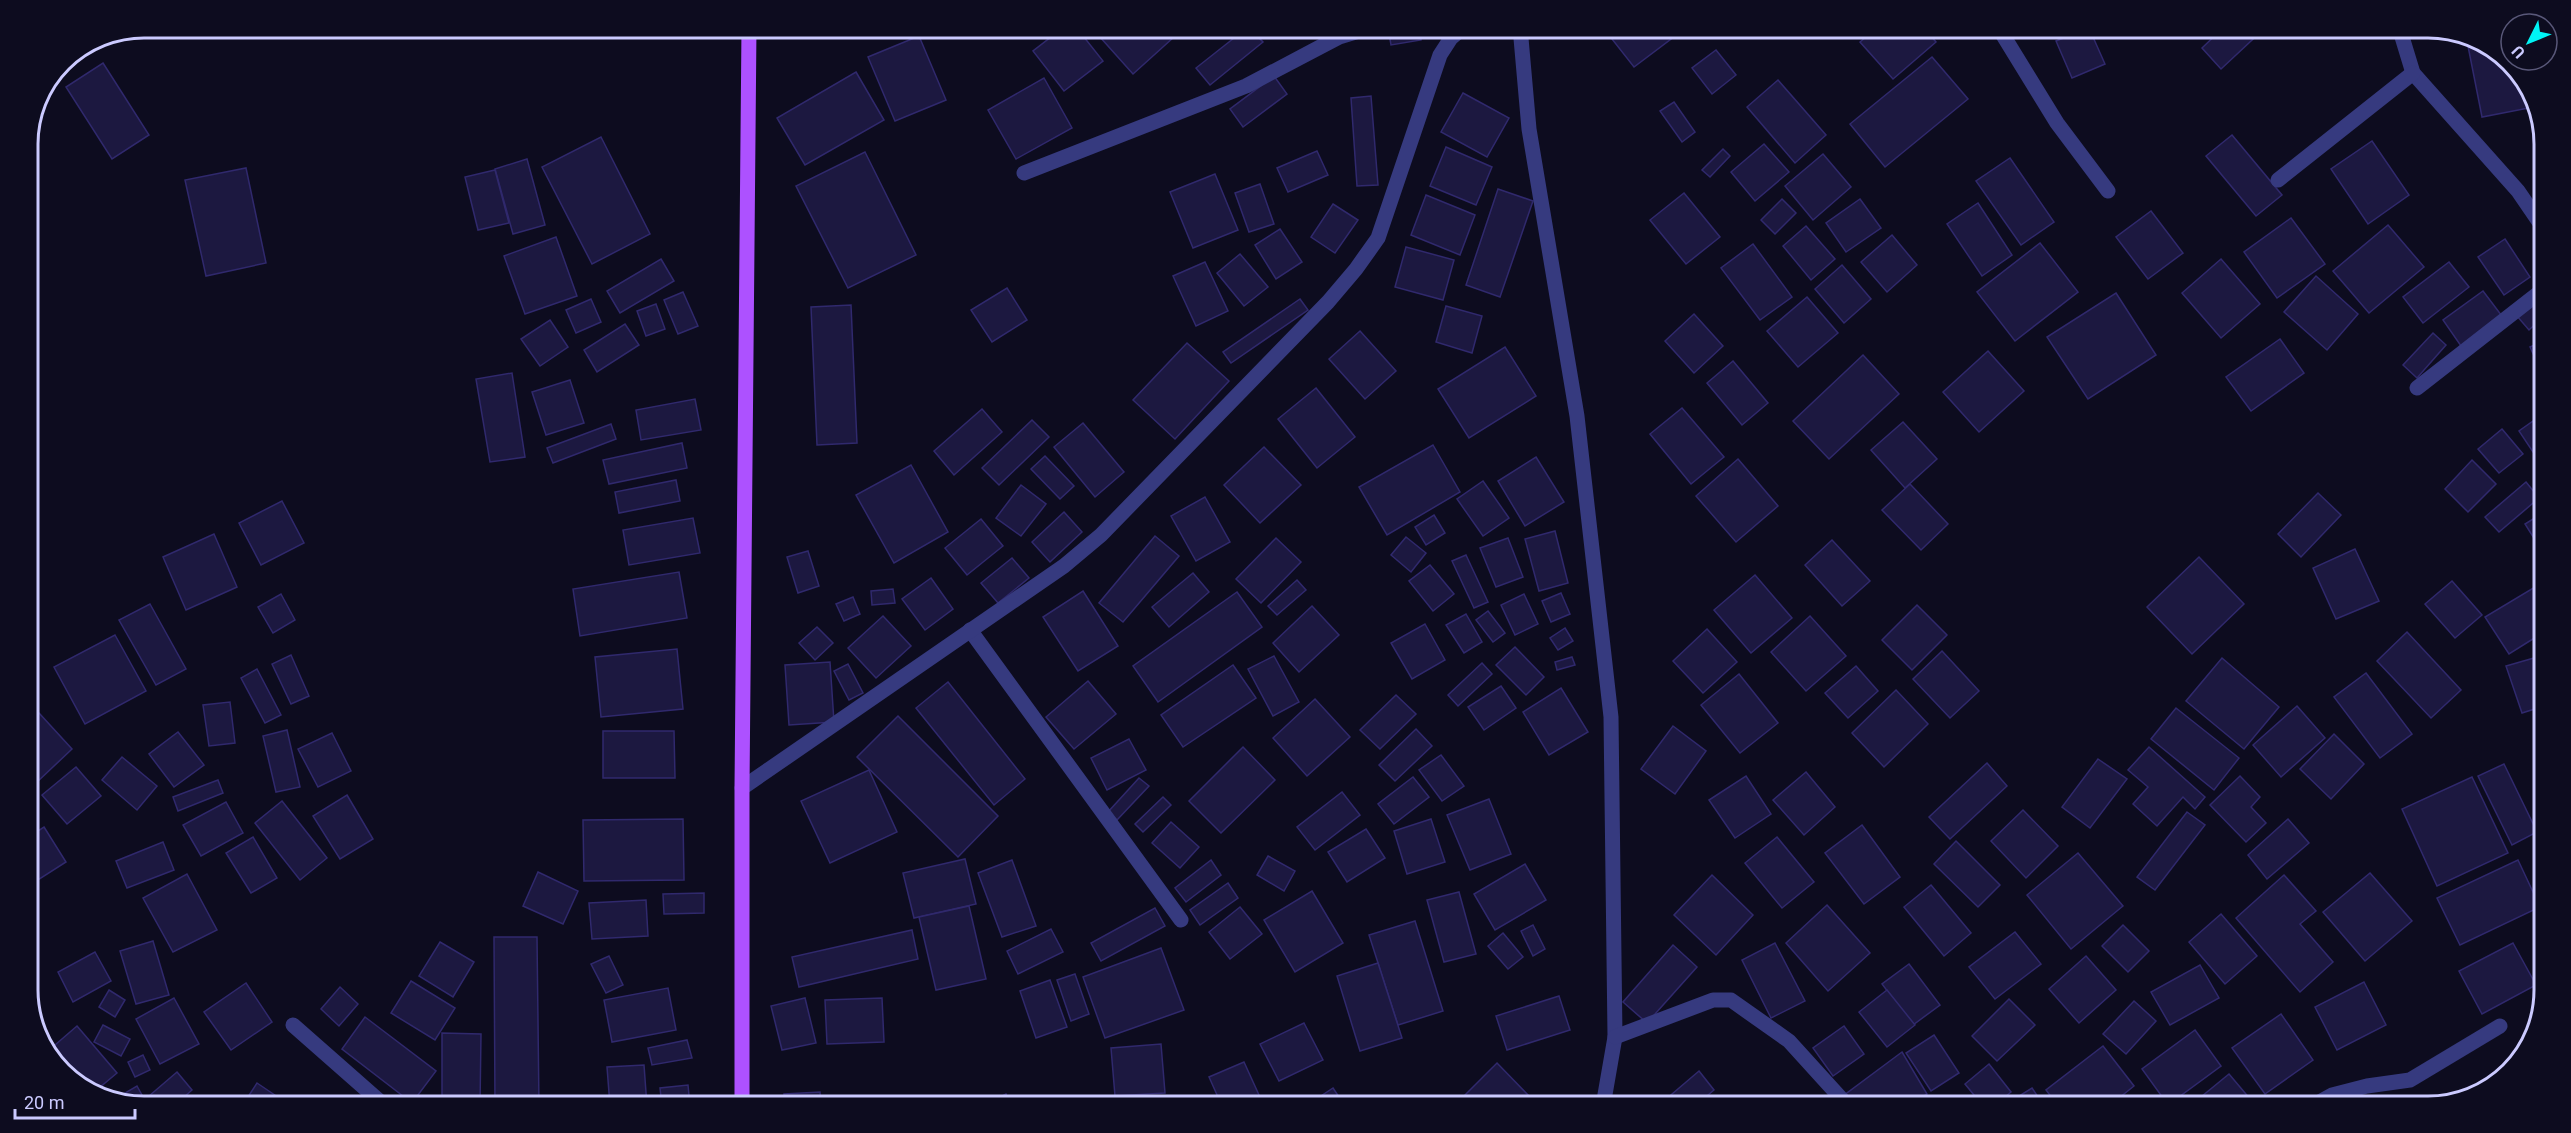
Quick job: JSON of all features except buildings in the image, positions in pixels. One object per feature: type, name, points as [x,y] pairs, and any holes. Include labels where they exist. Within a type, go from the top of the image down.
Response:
[{"type":"main road","points":[[742,1096],[742,788],[749,38]]},
{"type":"street","points":[[1024,173],[1246,86],[1337,38]]},
{"type":"street","points":[[742,788],[970,630],[1047,580],[1101,535],[1328,302],[1378,238],[1440,55],[1451,38]]},
{"type":"street","points":[[1521,38],[1529,129],[1577,416],[1611,717],[1615,1037],[1605,1096]]},
{"type":"street","points":[[2005,38],[2057,123],[2108,191]]},
{"type":"street","points":[[2402,38],[2413,73],[2518,191],[2533,213]]},
{"type":"street","points":[[2278,180],[2413,73]]},
{"type":"street","points":[[2417,388],[2533,297]]},
{"type":"street","points":[[970,630],[1181,920]]},
{"type":"street","points":[[1615,1037],[1713,1000],[1731,1000],[1789,1041],[1839,1096]]},
{"type":"street","points":[[293,1025],[374,1096]]},
{"type":"street","points":[[2330,1096],[2367,1086],[2410,1080],[2500,1026]]}]
